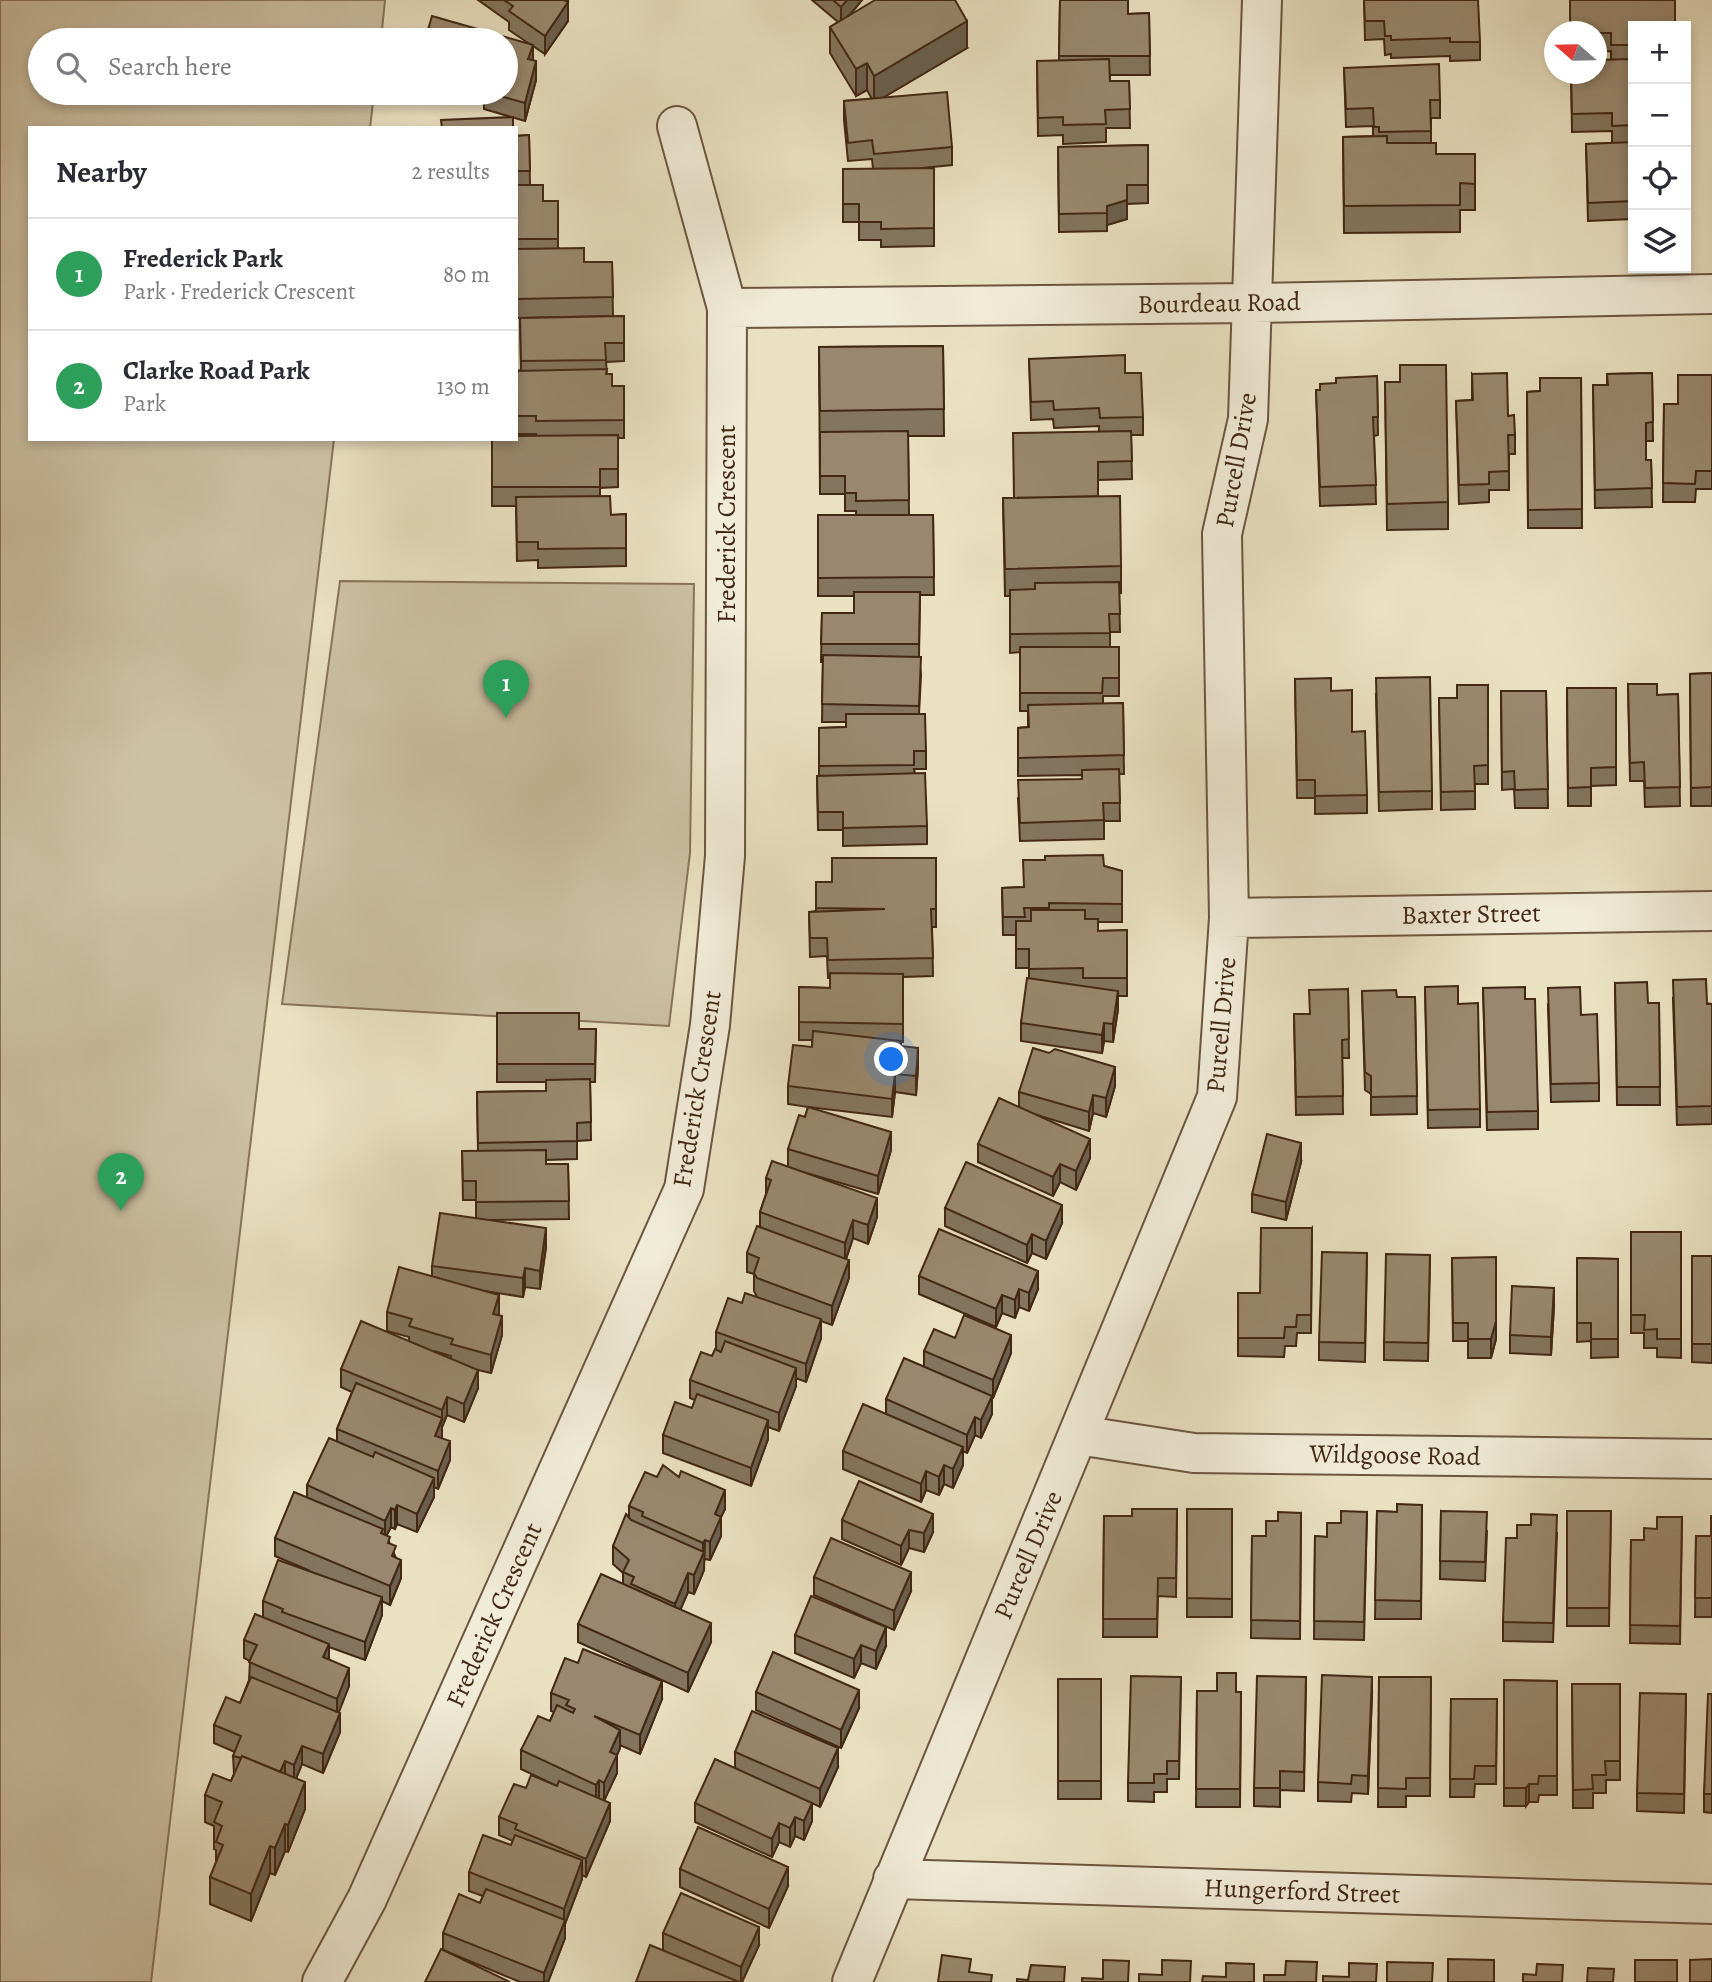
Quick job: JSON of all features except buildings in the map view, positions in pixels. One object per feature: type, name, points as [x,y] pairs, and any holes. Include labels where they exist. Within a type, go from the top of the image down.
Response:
[{"type":"street","name":"Purcell Drive","points":[[852,1982],[1217,1097],[1230,918],[1222,534],[1248,419],[1262,0]]},
{"type":"street","name":"Frederick Crescent","points":[[321,1982],[367,1899],[684,1189],[710,1025],[725,856],[727,308],[677,126]]},
{"type":"street","name":"Bourdeau Road","points":[[727,308],[1253,303],[1712,294]]},
{"type":"street","name":"Baxter Street","points":[[1230,918],[1712,911]]},
{"type":"street","name":"Wildgoose Road","points":[[1078,1435],[1194,1453],[1712,1459]]},
{"type":"street","name":"Hungerford Street","points":[[893,1879],[1712,1904]]},
{"type":"shaded area","points":[[0,0],[385,0],[382,28],[28,28],[28,105],[373,105],[370,126],[28,126],[28,441],[334,441],[151,1982],[0,1982]]},
{"type":"shaded area","points":[[340,581],[694,584],[690,853],[669,1026],[282,1004]]},
{"type":"place","name":"Frederick Park","points":[[506,718]]},
{"type":"place","name":"Clarke Road Park","points":[[121,1211]]}]
